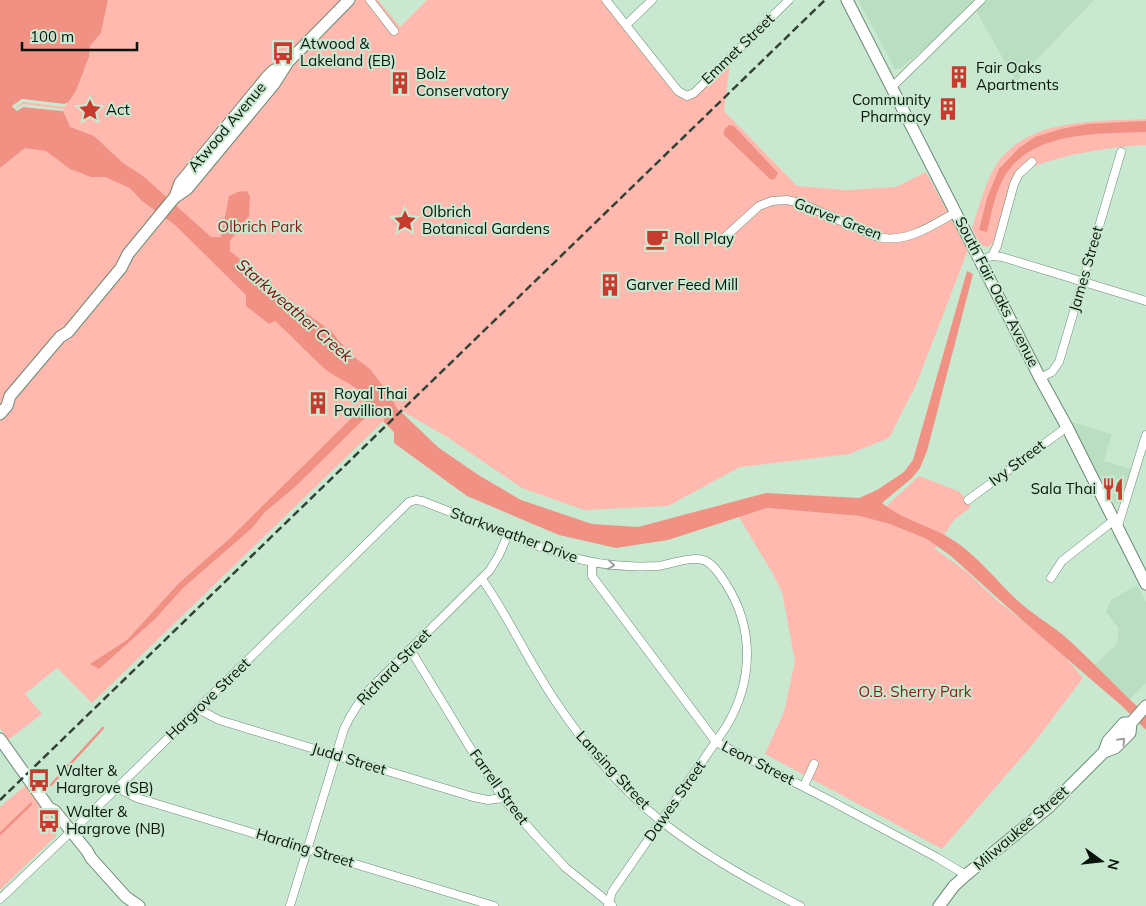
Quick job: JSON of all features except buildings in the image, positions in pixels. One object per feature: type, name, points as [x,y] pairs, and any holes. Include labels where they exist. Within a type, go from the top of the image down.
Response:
[{"type":"street","name":"Atwood Avenue","points":[[0,414],[7,406],[5,399],[60,337],[68,332],[121,268],[128,254],[174,198],[186,188],[212,158],[280,76],[288,62],[349,0]]},
{"type":"street","points":[[370,0],[394,31]]},
{"type":"street","points":[[606,0],[626,26],[652,0]]},
{"type":"street","name":"Emmet Street","points":[[626,26],[678,91],[687,96],[694,92],[789,0]]},
{"type":"street","name":"South Fair Oaks Avenue","points":[[847,0],[956,212],[986,258],[1040,378],[1067,427],[1146,584]]},
{"type":"street","points":[[892,87],[981,0]]},
{"type":"street","name":"James Street","points":[[1040,378],[1052,372],[1059,362],[1121,152]]},
{"type":"street","points":[[986,258],[996,246],[1014,184],[1019,174],[1032,162]]},
{"type":"street","name":"Garver Green","points":[[725,237],[759,206],[780,200],[800,203],[878,237],[891,239],[909,236],[956,212]]},
{"type":"street","points":[[986,258],[1002,257],[1146,301]]},
{"type":"street","name":"Ivy Street","points":[[968,500],[1067,427]]},
{"type":"street","points":[[1051,578],[1062,561],[1115,524],[1146,435]]},
{"type":"street","name":"Starkweather Drive","points":[[416,500],[564,556],[592,563],[636,567],[696,559],[703,560]]},
{"type":"street","name":"Hargrove Street","points":[[0,899],[117,788],[409,502],[416,500]]},
{"type":"street","name":"Richard Street","points":[[290,906],[336,755],[350,717],[360,700],[490,570],[508,534]]},
{"type":"street","name":"Dawes Street","points":[[610,905],[612,892],[733,716],[743,690],[747,668],[746,637],[742,617],[733,596],[718,571],[703,560]]},
{"type":"street","name":"Leon Street","points":[[592,563],[592,576],[716,742],[804,786],[966,875]]},
{"type":"street","name":"Lansing Street","points":[[482,578],[544,684],[572,726],[603,764],[661,821],[734,870],[800,906]]},
{"type":"street","name":"Farrell Street","points":[[410,648],[503,798],[566,868],[610,905]]},
{"type":"street","name":"Milwaukee Street","points":[[939,906],[954,886],[966,875],[1049,807],[1104,752],[1115,748],[1122,742],[1130,732],[1131,723],[1146,706]]},
{"type":"street","name":"Judd Street","points":[[198,709],[219,720],[473,797],[488,800],[503,798]]},
{"type":"street","points":[[0,739],[49,808],[50,815],[88,851],[91,858],[126,897],[139,906]]},
{"type":"street","points":[[804,786],[814,764]]},
{"type":"street","name":"Harding Street","points":[[117,788],[137,798],[494,906]]},
{"type":"shaded area","points":[[858,0],[1094,0],[1016,81],[974,7],[900,69],[895,69]]},
{"type":"shaded area","points":[[1071,422],[1112,434],[1104,461],[1131,469],[1120,503],[1115,504],[1112,501]]},
{"type":"shaded area","points":[[1137,585],[1146,602],[1146,683],[1129,700],[1095,665],[1117,644],[1119,628],[1106,612],[1111,600]]},
{"type":"green space","name":"Olbrich Park","points":[[108,0],[378,0],[400,27],[427,0],[606,0],[687,96],[731,56],[724,111],[797,186],[847,190],[896,187],[926,172],[968,250],[916,385],[889,438],[849,454],[740,467],[668,506],[584,510],[522,488],[447,437],[397,408],[92,703],[57,668],[25,694],[42,714],[8,740],[0,728],[0,168],[25,148],[17,111],[12,106],[22,99],[68,103],[76,91],[89,57],[90,46],[101,33]]},
{"type":"green space","points":[[1146,119],[1146,145],[1088,152],[1059,158],[1031,167],[1025,162],[1014,176],[993,243],[988,247],[980,245],[972,228],[986,187],[991,174],[1003,155],[1019,142],[1038,132],[1059,126]]},
{"type":"green space","name":"O.B. Sherry Park","points":[[919,476],[960,492],[971,507],[954,520],[935,549],[967,572],[994,598],[1059,650],[1083,678],[1034,743],[942,849],[765,754],[784,712],[795,661],[782,592],[739,517],[767,508],[860,516],[879,513]]},
{"type":"green space","points":[[26,785],[57,828],[56,836],[0,890],[0,807]]},
{"type":"water","name":"Starkweather Creek","points":[[0,0],[108,0],[101,33],[90,46],[89,57],[76,91],[68,103],[22,99],[12,106],[17,111],[23,107],[63,111],[70,127],[94,136],[123,163],[143,176],[211,237],[221,237],[229,196],[247,191],[250,197],[249,216],[230,241],[230,251],[293,304],[331,331],[349,353],[370,369],[390,395],[397,408],[439,448],[480,476],[521,500],[592,524],[638,527],[766,493],[859,498],[877,490],[904,472],[913,460],[967,271],[973,274],[927,451],[920,468],[912,478],[882,503],[900,514],[947,536],[972,555],[1017,600],[1063,635],[1146,714],[1146,730],[1122,706],[951,556],[927,539],[890,524],[860,516],[767,508],[668,540],[616,548],[559,535],[467,496],[394,443],[394,432],[383,421],[385,419],[373,410],[296,486],[265,512],[252,528],[183,588],[155,619],[99,669],[90,664],[127,640],[179,583],[228,540],[362,408],[366,401],[358,390],[324,368],[275,321],[269,324],[246,306],[246,295],[175,225],[142,201],[130,188],[105,177],[91,177],[70,169],[46,151],[25,148],[0,168]]},
{"type":"water","points":[[1146,121],[1146,132],[1106,133],[1065,138],[1029,152],[1014,164],[1002,181],[987,232],[979,230],[987,198],[999,169],[1019,148],[1035,137],[1087,124]]},
{"type":"water","points":[[729,125],[734,126],[778,173],[774,180],[770,179],[724,135],[724,130]]},
{"type":"pier","points":[[22,99],[68,103],[64,107],[23,102],[16,107],[23,104],[64,109],[63,111],[23,107],[17,111],[12,106]]},
{"type":"waterway","points":[[51,785],[103,728]]},
{"type":"waterway","points":[[0,834],[31,804]]},
{"type":"railway","points":[[0,800],[825,0]]},
{"type":"place","name":"Atwood & Lakeland (EB)","points":[[283,53]]},
{"type":"place","name":"Fair Oaks Apartments","points":[[959,77]]},
{"type":"place","name":"Bolz Conservatory","points":[[400,83]]},
{"type":"place","name":"Community Pharmacy","points":[[948,109]]},
{"type":"place","name":"Act","points":[[90,110]]},
{"type":"place","name":"Olbrich Botanical Gardens","points":[[405,221]]},
{"type":"place","name":"Roll Play","points":[[657,239]]},
{"type":"place","name":"Garver Feed Mill","points":[[610,285]]},
{"type":"place","name":"Royal Thai Pavillion","points":[[318,403]]},
{"type":"place","name":"Sala Thai","points":[[1113,489]]},
{"type":"place","name":"Walter & Hargrove (SB)","points":[[39,780]]},
{"type":"place","name":"Walter & Hargrove (NB)","points":[[49,821]]}]
